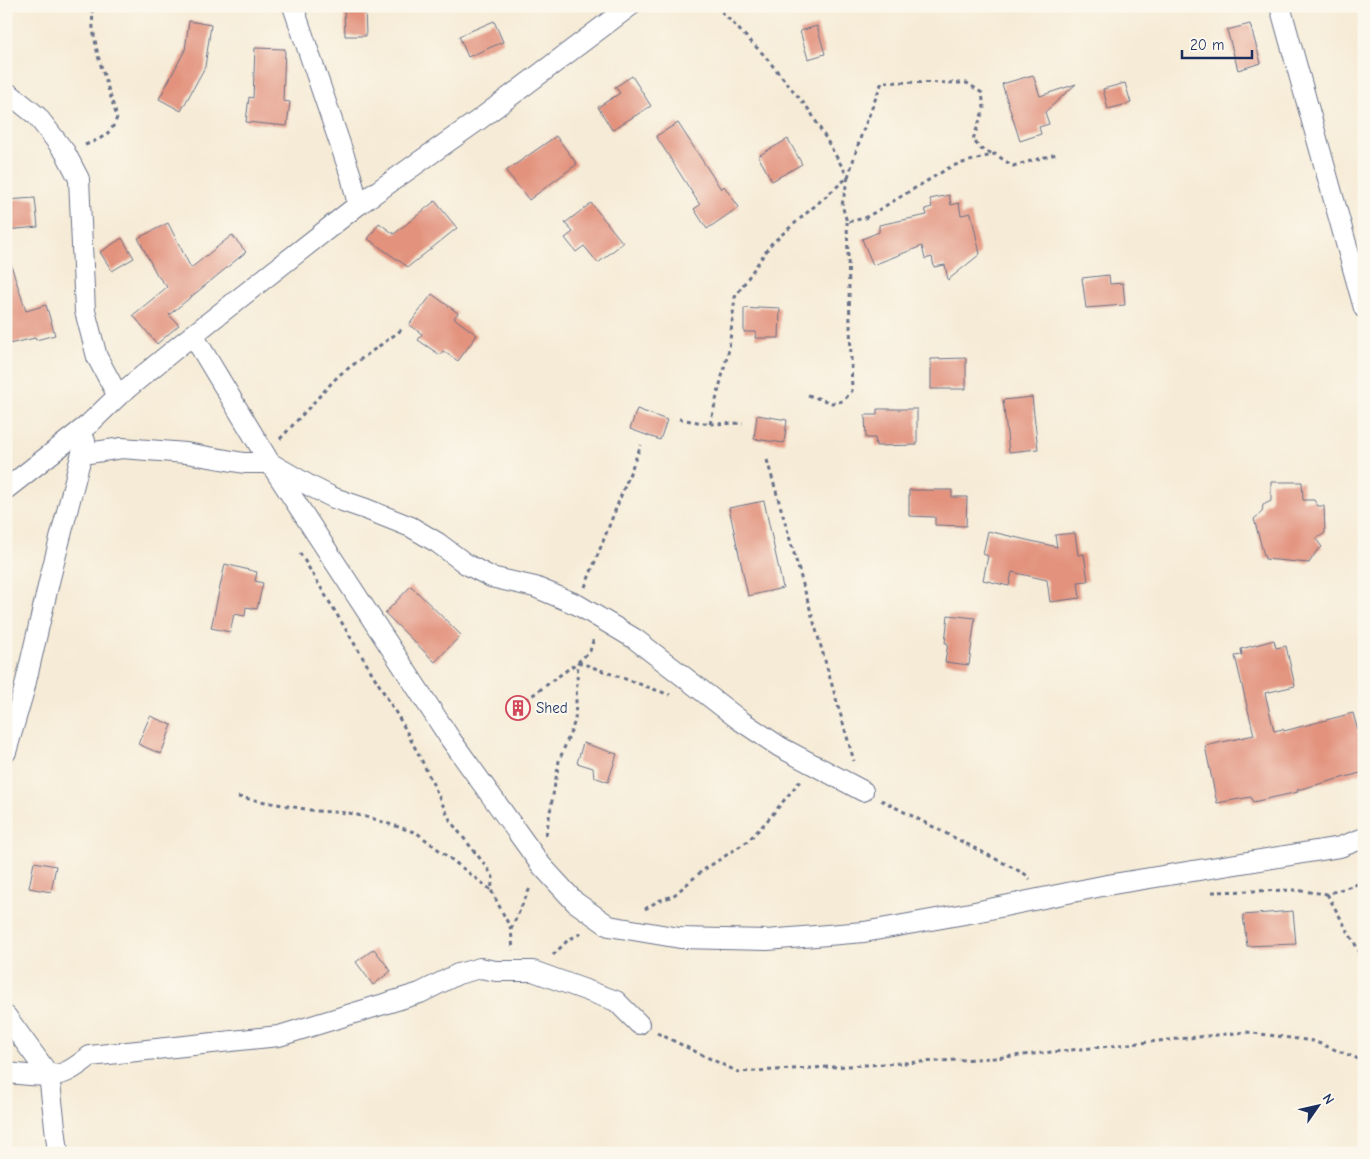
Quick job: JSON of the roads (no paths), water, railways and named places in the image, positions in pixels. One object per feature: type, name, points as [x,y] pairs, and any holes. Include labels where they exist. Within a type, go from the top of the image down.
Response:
[{"type":"street","points":[[293,6],[358,205]]},
{"type":"street","points":[[6,489],[89,424],[118,396],[193,335],[358,205],[480,118],[630,6]]},
{"type":"street","points":[[1280,6],[1364,308]]},
{"type":"street","points":[[6,95],[11,95],[37,116],[65,152],[79,180],[85,311],[97,356],[118,396]]},
{"type":"street","points":[[193,335],[270,463],[451,740],[541,865],[575,902],[609,926],[680,938],[767,940],[864,932],[1107,885],[1340,847],[1364,838]]},
{"type":"street","points":[[6,752],[24,690],[89,424]]},
{"type":"street","points":[[82,454],[122,448],[186,453],[244,463],[270,463],[334,498],[411,527],[438,543],[466,564],[491,577],[535,587],[578,605],[635,639],[741,721],[780,747],[862,790]]},
{"type":"street","points":[[6,1073],[49,1075],[64,1073],[90,1056],[279,1036],[420,993],[458,974],[480,968],[496,971],[533,971],[616,1001],[639,1024]]},
{"type":"street","points":[[6,1016],[49,1075],[58,1153]]},
{"type":"place","name":"Shed","points":[[518,708]]}]
